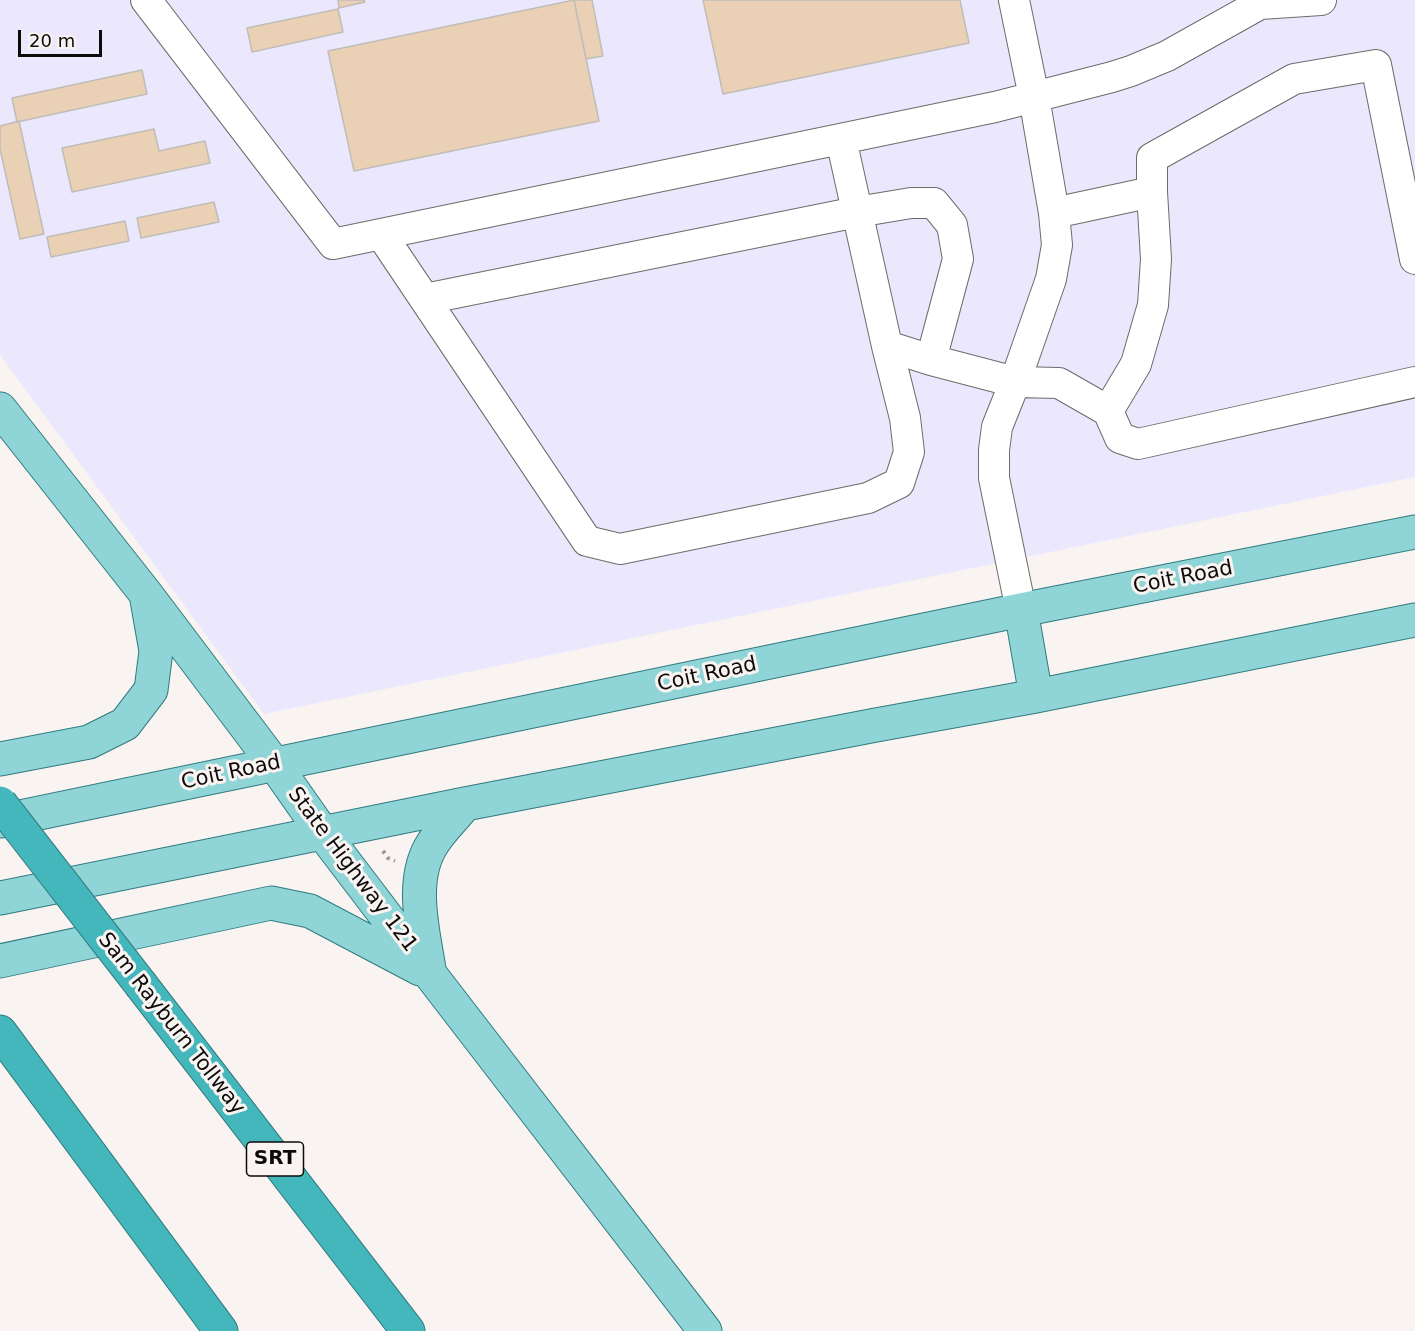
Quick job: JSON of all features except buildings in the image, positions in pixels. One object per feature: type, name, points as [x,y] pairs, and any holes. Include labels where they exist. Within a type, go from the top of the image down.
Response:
[{"type":"highway","name":"Sam Rayburn Tollway","points":[[0,803],[408,1331]]},
{"type":"highway","points":[[0,1032],[221,1331]]},
{"type":"main road","name":"State Highway 121","points":[[0,410],[146,594],[275,765],[322,832],[705,1331]]},
{"type":"main road","name":"Coit Road","points":[[0,821],[1021,610],[1415,532]]},
{"type":"main road","points":[[0,759],[89,742],[125,724],[151,690],[156,651],[146,594]]},
{"type":"main road","points":[[1021,610],[1036,696]]},
{"type":"main road","points":[[0,898],[322,832],[1036,696],[1415,620]]},
{"type":"main road","points":[[430,974],[419,908],[421,871],[432,844],[465,804]]},
{"type":"main road","points":[[0,961],[270,903],[310,911],[430,974]]},
{"type":"lane","points":[[146,0],[333,244],[995,107],[1112,77],[1144,66],[1167,56],[1262,2],[1321,0]]},
{"type":"lane","points":[[1014,0],[1034,97],[1054,213],[1057,245],[1051,279],[1016,382],[997,427],[994,450],[994,478],[1021,610]]},
{"type":"lane","points":[[1108,411],[1136,364],[1153,305],[1156,259],[1152,158],[1294,79],[1376,65],[1415,259]]},
{"type":"lane","points":[[381,234],[587,541],[620,549],[868,498],[899,483],[909,452],[905,418],[841,139]]},
{"type":"lane","points":[[1054,213],[1152,192]]},
{"type":"lane","points":[[425,299],[857,212],[911,203],[934,203],[952,225],[958,259],[931,360]]},
{"type":"lane","points":[[887,346],[1016,382],[1059,382],[1108,411],[1120,438],[1138,444],[1415,382]]},
{"type":"shaded area","points":[[0,0],[1415,0],[1415,477],[264,714],[0,355]]}]
